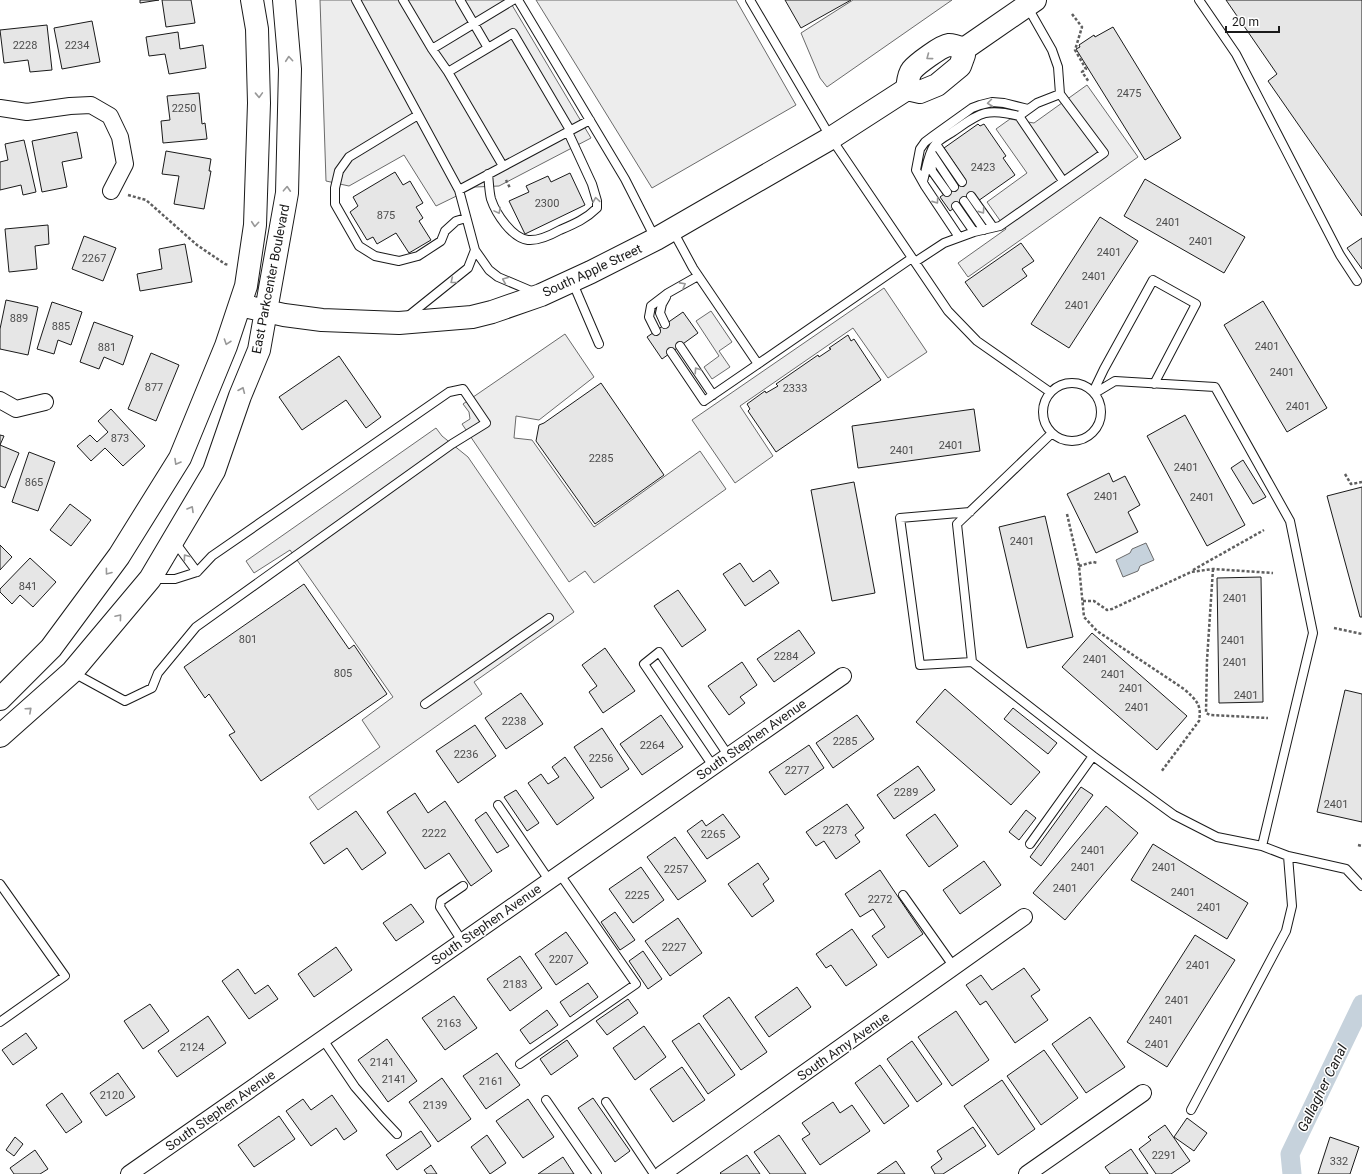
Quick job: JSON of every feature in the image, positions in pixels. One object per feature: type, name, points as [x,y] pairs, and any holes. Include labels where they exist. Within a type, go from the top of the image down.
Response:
[{"type":"main road","name":"East Parkcenter Boulevard","points":[[0,699],[56,642],[119,556],[180,458],[226,346],[246,286],[255,225],[259,102],[257,29],[252,0]]},
{"type":"main road","name":"East Parkcenter Boulevard","points":[[0,736],[72,672],[150,579],[214,471],[240,396],[259,350],[287,193],[290,69],[284,0]]},
{"type":"main road","name":"South Apple Street","points":[[240,305],[284,315],[322,320],[399,324],[472,317],[492,312],[541,294],[591,272],[664,234],[831,138],[907,89],[920,92],[937,85],[960,66],[964,55],[964,49],[1028,2]]},
{"type":"street","points":[[0,108],[27,112],[70,106],[91,105],[110,116],[120,137],[125,164],[111,191]]},
{"type":"street","points":[[0,400],[16,409],[45,402]]},
{"type":"street","name":"South Stephen Avenue","points":[[129,1174],[843,676]]},
{"type":"street","name":"South Amy Avenue","points":[[662,1174],[1024,917]]},
{"type":"street","points":[[1027,1174],[1143,1093]]},
{"type":"lane","points":[[356,0],[458,190],[475,250],[489,270],[498,277],[541,294]]},
{"type":"lane","points":[[403,0],[432,49],[448,72],[503,166]]},
{"type":"lane","points":[[460,0],[488,48]]},
{"type":"lane","points":[[432,49],[513,0]]},
{"type":"lane","points":[[518,0],[625,179],[664,234],[698,276],[758,364]]},
{"type":"lane","points":[[750,0],[831,138],[948,311],[977,341],[1050,392]]},
{"type":"lane","points":[[1199,0],[1236,54],[1340,255],[1357,281]]},
{"type":"lane","points":[[671,352],[704,401],[914,260],[944,243],[959,237],[1000,226],[1104,153],[1060,94],[1058,67],[1052,50],[1028,2]]},
{"type":"lane","points":[[448,72],[513,33],[569,131],[592,184],[597,201],[597,208],[583,220],[541,238],[530,240],[519,238],[509,230],[492,200],[488,174]]},
{"type":"lane","points":[[1019,116],[1037,103],[1060,94]]},
{"type":"lane","points":[[959,237],[916,170],[920,149],[925,142],[972,108],[992,102],[1004,103],[1028,109]]},
{"type":"lane","points":[[923,181],[931,153],[936,144],[983,113],[1002,112],[1019,116],[1063,181]]},
{"type":"lane","points":[[418,115],[349,157],[339,171],[335,188],[336,204],[359,246],[375,256],[399,261],[418,256],[441,241],[445,231],[456,221],[466,218]]},
{"type":"lane","points":[[458,190],[590,120]]},
{"type":"lane","points":[[936,144],[962,182]]},
{"type":"lane","points":[[931,153],[954,187]]},
{"type":"lane","points":[[931,153],[932,171],[947,192]]},
{"type":"lane","points":[[971,196],[993,227]]},
{"type":"lane","points":[[964,201],[984,230]]},
{"type":"lane","points":[[956,206],[974,232]]},
{"type":"lane","points":[[399,324],[468,268],[475,250]]},
{"type":"lane","points":[[656,331],[649,317],[651,306],[668,293],[698,276]]},
{"type":"lane","points":[[1094,392],[1104,369],[1153,280],[1196,304],[1154,384]]},
{"type":"lane","points":[[572,281],[599,344]]},
{"type":"lane","points":[[665,324],[660,313],[662,304],[668,293]]},
{"type":"lane","points":[[680,346],[713,395]]},
{"type":"lane","points":[[1094,392],[1114,381],[1215,387],[1290,521],[1313,633],[1262,846]]},
{"type":"lane","points":[[1067,382],[1077,382],[1087,386],[1094,392],[1100,401],[1100,421],[1095,430],[1088,436],[1079,440],[1069,441],[1052,433],[1046,426],[1043,417],[1045,400],[1050,392],[1057,386],[1067,382]]},
{"type":"lane","points":[[72,672],[125,701],[152,688],[158,673],[196,627],[452,444],[486,423],[463,389],[449,392],[212,556],[197,572],[176,579],[150,579]]},
{"type":"lane","points":[[972,662],[957,524],[1052,433]]},
{"type":"lane","points":[[970,512],[900,518],[920,665],[972,662],[1093,756],[1174,815],[1217,837],[1262,846],[1288,856],[1346,869],[1362,886]]},
{"type":"lane","points":[[174,540],[197,572]]},
{"type":"lane","points":[[425,704],[549,618]]},
{"type":"lane","points":[[713,766],[644,664],[659,652],[728,755]]},
{"type":"lane","points":[[1030,844],[1093,756]]},
{"type":"lane","points":[[498,806],[636,984],[520,1064]]},
{"type":"lane","points":[[1191,1110],[1286,931],[1292,906],[1288,856]]},
{"type":"lane","points":[[0,884],[65,976],[0,1022]]},
{"type":"lane","points":[[462,941],[440,907],[441,901],[463,886]]},
{"type":"lane","points":[[903,895],[954,967]]},
{"type":"lane","points":[[322,1038],[356,1088],[380,1117],[397,1134]]},
{"type":"lane","points":[[546,1100],[597,1174]]},
{"type":"lane","points":[[606,1102],[654,1174]]},
{"type":"path","points":[[1072,14],[1082,27],[1075,50],[1086,69],[1082,72],[1088,82]]},
{"type":"path","points":[[111,191],[146,200],[197,245],[225,264],[234,266]]},
{"type":"path","points":[[1345,474],[1351,484],[1362,482]]},
{"type":"path","points":[[1067,514],[1079,566],[1084,617],[1097,631],[1184,689],[1200,705],[1201,712],[1199,721],[1160,772]]},
{"type":"path","points":[[1083,601],[1094,601],[1108,610],[1112,609],[1191,572],[1264,530]]},
{"type":"path","points":[[1079,566],[1093,562],[1098,563]]},
{"type":"path","points":[[1191,572],[1213,569],[1273,573]]},
{"type":"path","points":[[1206,712],[1207,660],[1213,569]]},
{"type":"path","points":[[1334,628],[1362,634]]},
{"type":"path","points":[[1201,712],[1206,712],[1210,715],[1268,718]]},
{"type":"path","points":[[1358,845],[1362,846]]},
{"type":"shaded area","points":[[320,0],[509,0],[591,138],[499,186],[475,187],[436,206],[404,155],[349,186],[326,181]]},
{"type":"shaded area","points":[[536,0],[736,0],[796,105],[652,188]]},
{"type":"shaded area","points":[[853,0],[952,0],[827,87],[820,78],[801,33]]},
{"type":"shaded area","points":[[1087,85],[1138,157],[968,277],[958,263],[1006,229],[987,202],[1027,173],[996,129],[1010,119],[1034,123]]},
{"type":"shaded area","points":[[884,288],[927,352],[888,378],[853,328],[740,406],[773,456],[735,483],[692,420]]},
{"type":"shaded area","points":[[711,311],[732,342],[719,351],[730,367],[712,379],[704,367],[719,356],[696,321]]},
{"type":"shaded area","points":[[565,334],[594,377],[539,420],[516,416],[514,438],[532,440],[594,527],[700,451],[726,489],[594,583],[585,571],[569,582],[462,424],[470,419],[469,412],[463,404]]},
{"type":"shaded area","points":[[436,428],[442,436],[468,457],[574,612],[474,682],[482,694],[318,810],[309,797],[380,747],[362,720],[393,697],[290,550],[254,573],[246,561]]},
{"type":"shaded area","points":[[1146,543],[1154,560],[1140,566],[1138,571],[1123,577],[1116,560],[1130,553],[1132,549]]},
{"type":"building","points":[[140,0],[159,0],[140,3]]},
{"type":"building","points":[[162,0],[191,0],[195,23],[166,27]]},
{"type":"building","points":[[785,0],[851,0],[801,28]]},
{"type":"building","points":[[1226,0],[1362,0],[1362,216],[1268,81],[1277,74]]},
{"type":"building","points":[[92,21],[100,62],[62,69],[54,28]]},
{"type":"building","points":[[47,25],[52,70],[30,72],[28,60],[4,63],[0,30]]},
{"type":"building","points":[[1113,27],[1181,138],[1145,160],[1076,49],[1080,47],[1079,45],[1094,35],[1095,37]]},
{"type":"building","points":[[178,32],[180,49],[203,45],[206,68],[169,74],[165,54],[149,56],[146,37]]},
{"type":"building","points":[[199,93],[202,124],[205,123],[207,139],[163,143],[161,121],[170,120],[167,96]]},
{"type":"building","points":[[978,124],[980,126],[984,124],[1006,156],[1003,158],[1015,175],[978,201],[974,194],[950,211],[940,197],[965,179],[944,148]]},
{"type":"building","points":[[77,132],[82,158],[62,162],[67,187],[42,192],[32,141]]},
{"type":"building","points":[[24,140],[36,192],[23,195],[21,185],[0,190],[0,162],[8,160],[5,144]]},
{"type":"building","points":[[166,151],[211,159],[209,171],[211,171],[204,209],[174,204],[179,176],[162,174]]},
{"type":"building","points":[[395,172],[403,185],[410,181],[423,203],[416,207],[423,218],[419,221],[431,240],[409,253],[396,233],[377,244],[373,237],[367,240],[350,212],[358,206],[353,197]]},
{"type":"building","points":[[570,173],[585,205],[525,234],[509,201],[529,192],[526,186],[548,176],[551,182]]},
{"type":"building","points":[[1145,179],[1245,237],[1224,273],[1124,216]]},
{"type":"building","points":[[1100,217],[1138,241],[1069,348],[1031,324]]},
{"type":"building","points":[[48,225],[49,244],[35,246],[37,269],[9,272],[5,229]]},
{"type":"building","points":[[84,236],[116,248],[103,281],[72,269]]},
{"type":"building","points":[[1362,238],[1362,269],[1347,248]]},
{"type":"building","points":[[1021,243],[1034,261],[1022,269],[1027,276],[983,307],[965,282]]},
{"type":"building","points":[[185,244],[192,282],[140,291],[137,274],[162,269],[159,249]]},
{"type":"building","points":[[6,300],[38,307],[28,355],[0,349],[0,329]]},
{"type":"building","points":[[1263,301],[1327,408],[1287,432],[1224,325]]},
{"type":"building","points":[[52,302],[82,312],[71,345],[58,340],[54,354],[37,349]]},
{"type":"building","points":[[683,312],[698,333],[662,359],[647,337]]},
{"type":"building","points":[[94,322],[133,336],[123,365],[104,357],[99,369],[80,362]]},
{"type":"building","points":[[848,335],[851,341],[854,339],[881,380],[776,452],[748,411],[750,409],[747,404],[765,391],[766,393],[778,386],[776,384],[818,355],[819,357],[831,349],[829,348]]},
{"type":"building","points":[[151,353],[179,365],[156,421],[128,409]]},
{"type":"building","points":[[339,356],[381,417],[366,428],[346,400],[302,430],[279,397]]},
{"type":"building","points":[[601,383],[664,475],[595,524],[536,441],[539,425]]},
{"type":"building","points":[[111,409],[145,446],[123,466],[105,448],[91,461],[77,446],[90,435],[97,442],[108,432],[98,421]]},
{"type":"building","points":[[974,409],[980,451],[858,468],[852,426]]},
{"type":"building","points":[[1185,415],[1245,525],[1207,546],[1147,436]]},
{"type":"building","points":[[0,435],[4,436],[0,445]]},
{"type":"building","points":[[0,445],[19,453],[5,488],[0,486]]},
{"type":"building","points":[[29,452],[55,462],[38,511],[12,502]]},
{"type":"building","points":[[1243,460],[1266,497],[1253,504],[1231,468]]},
{"type":"building","points":[[1109,473],[1113,482],[1125,476],[1140,505],[1128,512],[1138,532],[1096,553],[1067,494]]},
{"type":"building","points":[[854,482],[875,593],[832,601],[811,490]]},
{"type":"building","points":[[1362,487],[1362,617],[1360,617],[1327,496]]},
{"type":"building","points":[[70,504],[91,520],[71,546],[50,530]]},
{"type":"building","points":[[1045,516],[1073,637],[1027,648],[999,527]]},
{"type":"building","points":[[0,545],[12,557],[0,570]]},
{"type":"building","points":[[30,558],[56,582],[33,607],[20,595],[12,604],[0,592],[0,589]]},
{"type":"building","points":[[740,563],[753,582],[770,570],[779,583],[745,606],[723,574]]},
{"type":"building","points":[[1261,577],[1263,702],[1219,703],[1217,578]]},
{"type":"building","points":[[304,584],[349,649],[354,645],[387,694],[261,781],[229,735],[235,732],[209,694],[205,698],[184,667]]},
{"type":"building","points":[[678,590],[706,630],[682,647],[654,606]]},
{"type":"building","points":[[799,630],[815,653],[774,682],[757,659]]},
{"type":"building","points":[[1092,633],[1187,716],[1157,750],[1062,667]]},
{"type":"building","points":[[605,648],[635,691],[603,713],[589,692],[597,686],[582,665]]},
{"type":"building","points":[[742,662],[757,685],[740,697],[745,703],[729,715],[708,686]]},
{"type":"building","points":[[945,689],[1040,772],[1011,805],[916,722]]},
{"type":"building","points":[[1345,690],[1362,694],[1362,822],[1317,812]]},
{"type":"building","points":[[521,693],[543,724],[506,749],[485,718]]},
{"type":"building","points":[[1013,708],[1057,743],[1048,754],[1004,719]]},
{"type":"building","points":[[661,715],[683,747],[642,775],[620,744]]},
{"type":"building","points":[[857,715],[874,739],[833,768],[816,743]]},
{"type":"building","points":[[475,725],[496,756],[458,783],[436,751]]},
{"type":"building","points":[[602,728],[629,769],[601,788],[574,747]]},
{"type":"building","points":[[809,745],[824,768],[785,795],[769,772]]},
{"type":"building","points":[[565,757],[594,798],[557,825],[528,783],[541,774],[548,784],[559,777],[552,767]]},
{"type":"building","points":[[918,766],[935,790],[894,819],[877,795]]},
{"type":"building","points":[[1081,787],[1093,795],[1041,866],[1030,857]]},
{"type":"building","points":[[516,790],[539,823],[527,831],[504,797]]},
{"type":"building","points":[[415,793],[428,813],[445,801],[492,871],[471,886],[449,853],[425,869],[387,812]]},
{"type":"building","points":[[847,804],[864,828],[855,835],[860,842],[836,859],[824,841],[816,846],[806,832]]},
{"type":"building","points":[[1106,806],[1138,833],[1065,920],[1033,893]]},
{"type":"building","points":[[1026,810],[1036,818],[1019,840],[1009,832]]},
{"type":"building","points":[[356,811],[386,853],[362,870],[347,848],[324,864],[310,843]]},
{"type":"building","points":[[486,812],[509,846],[497,853],[475,820]]},
{"type":"building","points":[[723,814],[740,837],[707,859],[687,831],[702,820],[706,826]]},
{"type":"building","points":[[935,814],[958,846],[929,867],[906,835]]},
{"type":"building","points":[[675,837],[706,881],[678,900],[647,857]]},
{"type":"building","points":[[1153,844],[1248,903],[1227,939],[1131,880]]},
{"type":"building","points":[[984,861],[1001,885],[960,914],[943,890]]},
{"type":"building","points":[[758,863],[769,879],[763,884],[774,901],[752,917],[728,884]]},
{"type":"building","points":[[641,867],[664,900],[633,923],[609,889]]},
{"type":"building","points":[[880,870],[923,934],[888,958],[872,936],[885,927],[873,909],[860,917],[845,894]]},
{"type":"building","points":[[411,904],[424,922],[396,941],[383,923]]},
{"type":"building","points":[[615,912],[635,940],[620,950],[601,922]]},
{"type":"building","points":[[678,918],[702,953],[670,976],[645,941]]},
{"type":"building","points":[[852,929],[877,965],[846,986],[831,965],[826,968],[816,954]]},
{"type":"building","points":[[566,932],[588,963],[556,985],[535,954]]},
{"type":"building","points":[[1195,935],[1235,960],[1167,1067],[1127,1042]]},
{"type":"building","points":[[336,947],[352,970],[314,997],[298,974]]},
{"type":"building","points":[[643,951],[662,979],[648,989],[629,961]]},
{"type":"building","points":[[520,956],[542,988],[510,1011],[487,979]]},
{"type":"building","points":[[1024,968],[1040,990],[1031,996],[1048,1020],[1015,1043],[986,1001],[980,1005],[966,985],[981,975],[992,990]]},
{"type":"building","points":[[238,969],[255,994],[268,985],[278,999],[249,1019],[222,981]]},
{"type":"building","points":[[588,983],[598,997],[570,1017],[560,1002]]},
{"type":"building","points":[[797,987],[811,1007],[769,1037],[755,1017]]},
{"type":"building","points":[[454,996],[477,1028],[445,1050],[422,1018]]},
{"type":"building","points":[[729,997],[767,1052],[741,1070],[703,1016]]},
{"type":"building","points":[[628,999],[638,1013],[607,1035],[596,1021]]},
{"type":"building","points":[[150,1004],[169,1031],[143,1049],[124,1021]]},
{"type":"building","points":[[547,1010],[558,1025],[530,1044],[520,1030]]},
{"type":"building","points":[[956,1011],[989,1060],[952,1086],[918,1037]]},
{"type":"building","points":[[208,1016],[226,1043],[177,1077],[158,1051]]},
{"type":"building","points":[[1090,1017],[1125,1067],[1086,1093],[1052,1044]]},
{"type":"building","points":[[699,1023],[735,1075],[708,1094],[672,1041]]},
{"type":"building","points":[[644,1026],[666,1057],[635,1080],[613,1048]]},
{"type":"building","points":[[26,1033],[37,1048],[13,1065],[2,1050]]},
{"type":"building","points":[[387,1039],[417,1081],[388,1102],[358,1060]]},
{"type":"building","points":[[567,1040],[578,1056],[551,1075],[540,1059]]},
{"type":"building","points":[[912,1041],[942,1084],[917,1102],[887,1059]]},
{"type":"building","points":[[1044,1050],[1078,1098],[1041,1125],[1007,1076]]},
{"type":"building","points":[[497,1053],[520,1085],[486,1109],[463,1076]]},
{"type":"building","points":[[880,1065],[909,1106],[884,1124],[855,1083]]},
{"type":"building","points":[[682,1067],[705,1100],[673,1122],[650,1089]]},
{"type":"building","points":[[118,1073],[135,1097],[106,1116],[90,1093]]},
{"type":"building","points":[[442,1078],[471,1119],[438,1142],[409,1102]]},
{"type":"building","points":[[1002,1080],[1035,1129],[998,1155],[964,1106]]},
{"type":"building","points":[[62,1093],[82,1122],[66,1133],[46,1105]]},
{"type":"building","points":[[332,1095],[357,1131],[344,1140],[336,1128],[311,1146],[286,1111],[303,1099],[311,1110]]},
{"type":"building","points":[[593,1098],[630,1151],[615,1162],[578,1108]]},
{"type":"building","points":[[528,1099],[554,1137],[523,1158],[496,1121]]},
{"type":"building","points":[[833,1102],[840,1113],[852,1105],[870,1131],[820,1165],[802,1139],[810,1134],[802,1123]]},
{"type":"building","points":[[279,1116],[295,1139],[254,1167],[238,1145]]},
{"type":"building","points":[[1187,1118],[1207,1133],[1194,1151],[1174,1137]]},
{"type":"building","points":[[1165,1125],[1190,1161],[1171,1174],[1156,1174],[1139,1149],[1151,1140],[1148,1137]]},
{"type":"building","points":[[973,1127],[986,1146],[943,1174],[935,1174],[931,1167],[942,1159],[937,1151]]},
{"type":"building","points":[[421,1131],[431,1146],[397,1170],[386,1155]]},
{"type":"building","points":[[487,1135],[506,1163],[490,1174],[471,1147]]},
{"type":"building","points":[[779,1135],[806,1174],[770,1174],[754,1152]]},
{"type":"building","points":[[15,1137],[23,1144],[14,1156],[6,1150]]},
{"type":"building","points":[[1330,1137],[1359,1147],[1350,1174],[1318,1174]]},
{"type":"building","points":[[1131,1149],[1148,1174],[1110,1174],[1105,1167]]},
{"type":"building","points":[[35,1150],[48,1169],[40,1174],[14,1174],[10,1168]]},
{"type":"building","points":[[747,1155],[760,1174],[720,1173]]},
{"type":"building","points":[[563,1157],[574,1174],[538,1174]]},
{"type":"building","points":[[896,1161],[905,1174],[877,1174]]},
{"type":"building","points":[[431,1165],[437,1174],[427,1174],[424,1170]]},
{"type":"waterway","name":"Gallagher Canal","points":[[1292,1174],[1290,1154],[1362,1004]]}]
